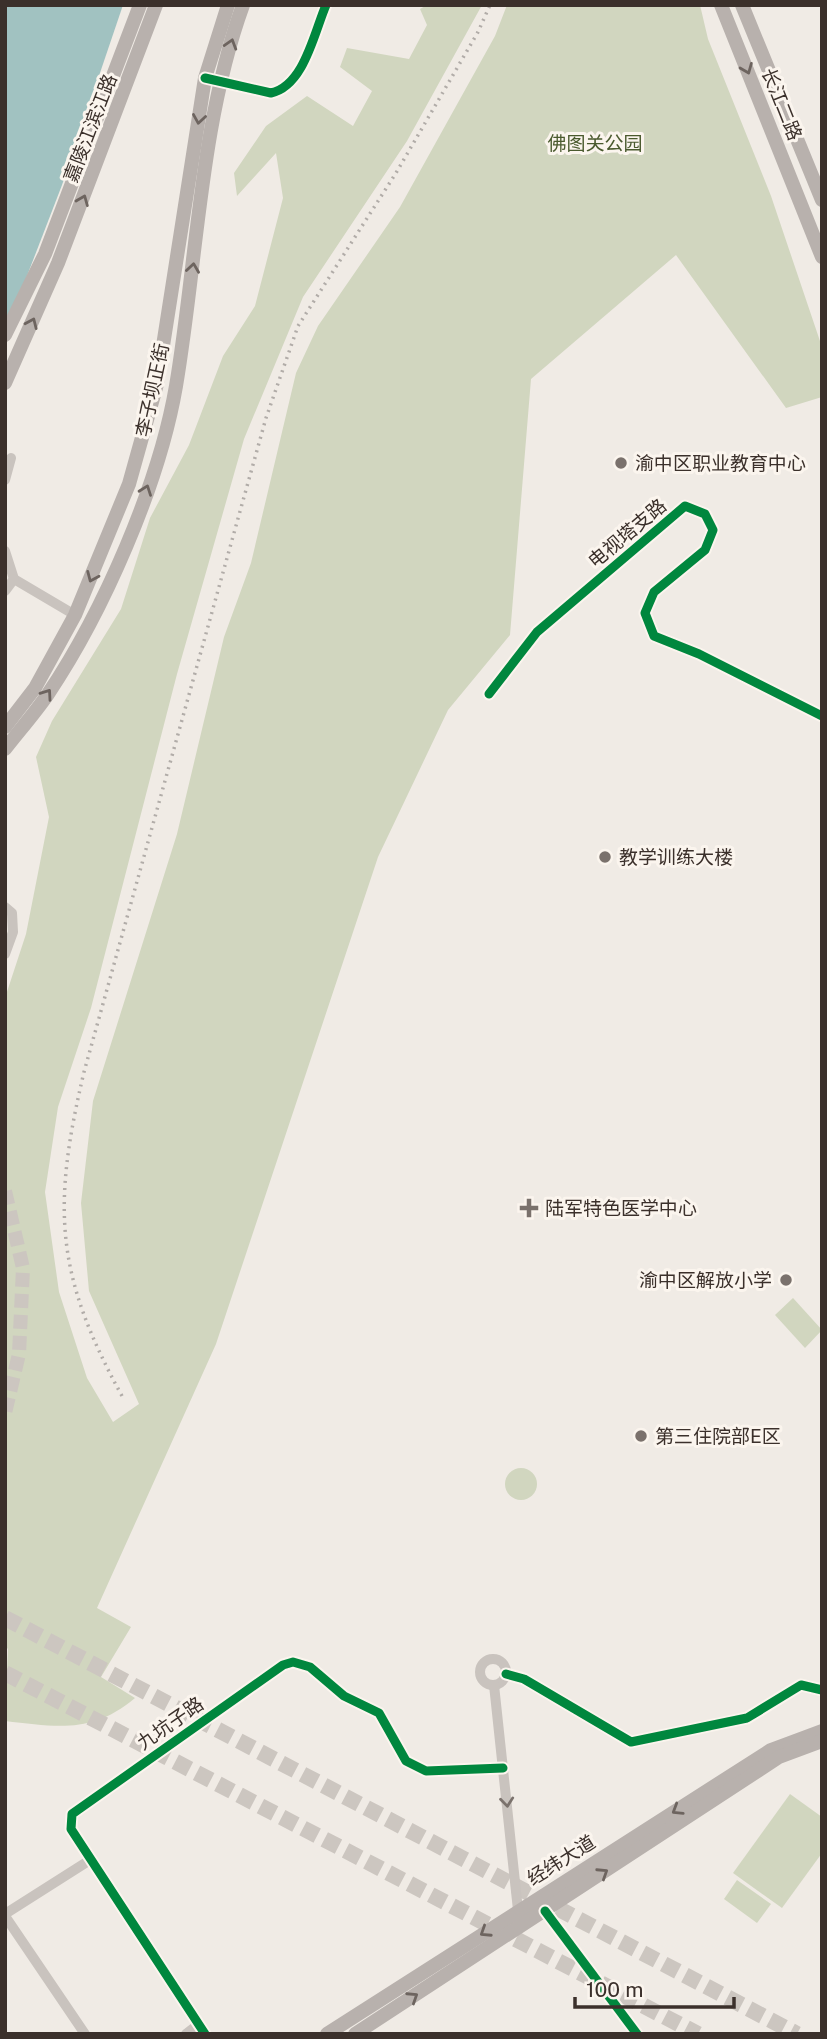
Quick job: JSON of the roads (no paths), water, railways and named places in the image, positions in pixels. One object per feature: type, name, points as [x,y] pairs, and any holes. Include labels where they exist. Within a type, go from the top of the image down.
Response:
[{"type":"main road","name":"嘉陵江滨江路","points":[[5,335],[45,254],[140,5]]},
{"type":"main road","name":"嘉陵江滨江路","points":[[5,383],[58,263],[156,5]]},
{"type":"main road","name":"长江二路","points":[[721,5],[822,257]]},
{"type":"main road","name":"长江二路","points":[[742,5],[822,200]]},
{"type":"main road","name":"李子坝正街","points":[[5,727],[35,688],[75,615],[129,484],[157,384],[212,80],[237,6]]},
{"type":"main road","name":"李子坝正街","points":[[5,749],[47,695],[89,625],[147,489],[175,389],[212,80]]},
{"type":"main road","name":"经纬大道","points":[[327,2034],[771,1750],[822,1731]]},
{"type":"main road","name":"经纬大道","points":[[355,2034],[779,1758],[822,1741]]},
{"type":"street","points":[[212,80],[271,93],[290,85],[327,5]]},
{"type":"street","points":[[5,480],[11,458]]},
{"type":"street","name":"电视塔支路","points":[[489,694],[537,632],[685,506],[705,514],[713,530],[705,550],[654,592],[645,613],[654,636],[699,654],[822,716]]},
{"type":"street","points":[[5,551],[14,579],[75,615]]},
{"type":"street","points":[[5,591],[14,579]]},
{"type":"street","points":[[5,907],[12,913],[13,932],[5,954]]},
{"type":"street","points":[[497,1659],[504,1665],[506,1674],[502,1682],[486,1684],[480,1678],[479,1670],[484,1662],[497,1659]]},
{"type":"street","name":"九坑子路","points":[[202,2029],[71,1829],[72,1814],[283,1665],[293,1662],[310,1667],[344,1696],[379,1713],[401,1754],[414,1767],[426,1771],[503,1768]]},
{"type":"street","points":[[506,1674],[524,1679],[631,1742],[747,1718],[801,1685],[822,1690]]},
{"type":"street","points":[[494,1685],[519,1910]]},
{"type":"street","points":[[85,2034],[5,1915],[90,1860]]},
{"type":"street","points":[[545,1911],[637,2034]]},
{"type":"street","points":[[186,2034],[202,2029]]},
{"type":"water","points":[[5,5],[123,5],[62,185],[5,333]]},
{"type":"tunnel","points":[[5,1191],[23,1268],[19,1354],[5,1413]]},
{"type":"tunnel","points":[[5,1618],[797,2034]]},
{"type":"tunnel","points":[[5,1673],[698,2034]]},
{"type":"railway","points":[[122,1396],[83,1313],[72,1275],[66,1239],[64,1202],[67,1162],[84,1072],[266,418],[298,326],[396,173],[478,32],[490,5]]},
{"type":"place","name":"渝中区职业教育中心","points":[[621,463]]},
{"type":"place","name":"教学训练大楼","points":[[605,857]]},
{"type":"place","name":"陆军特色医学中心","points":[[529,1208]]},
{"type":"place","name":"渝中区解放小学","points":[[786,1280]]},
{"type":"place","name":"第三住院部E区","points":[[641,1436]]},
{"type":"park label","name":"佛图关公园","points":[[595,143]]}]
